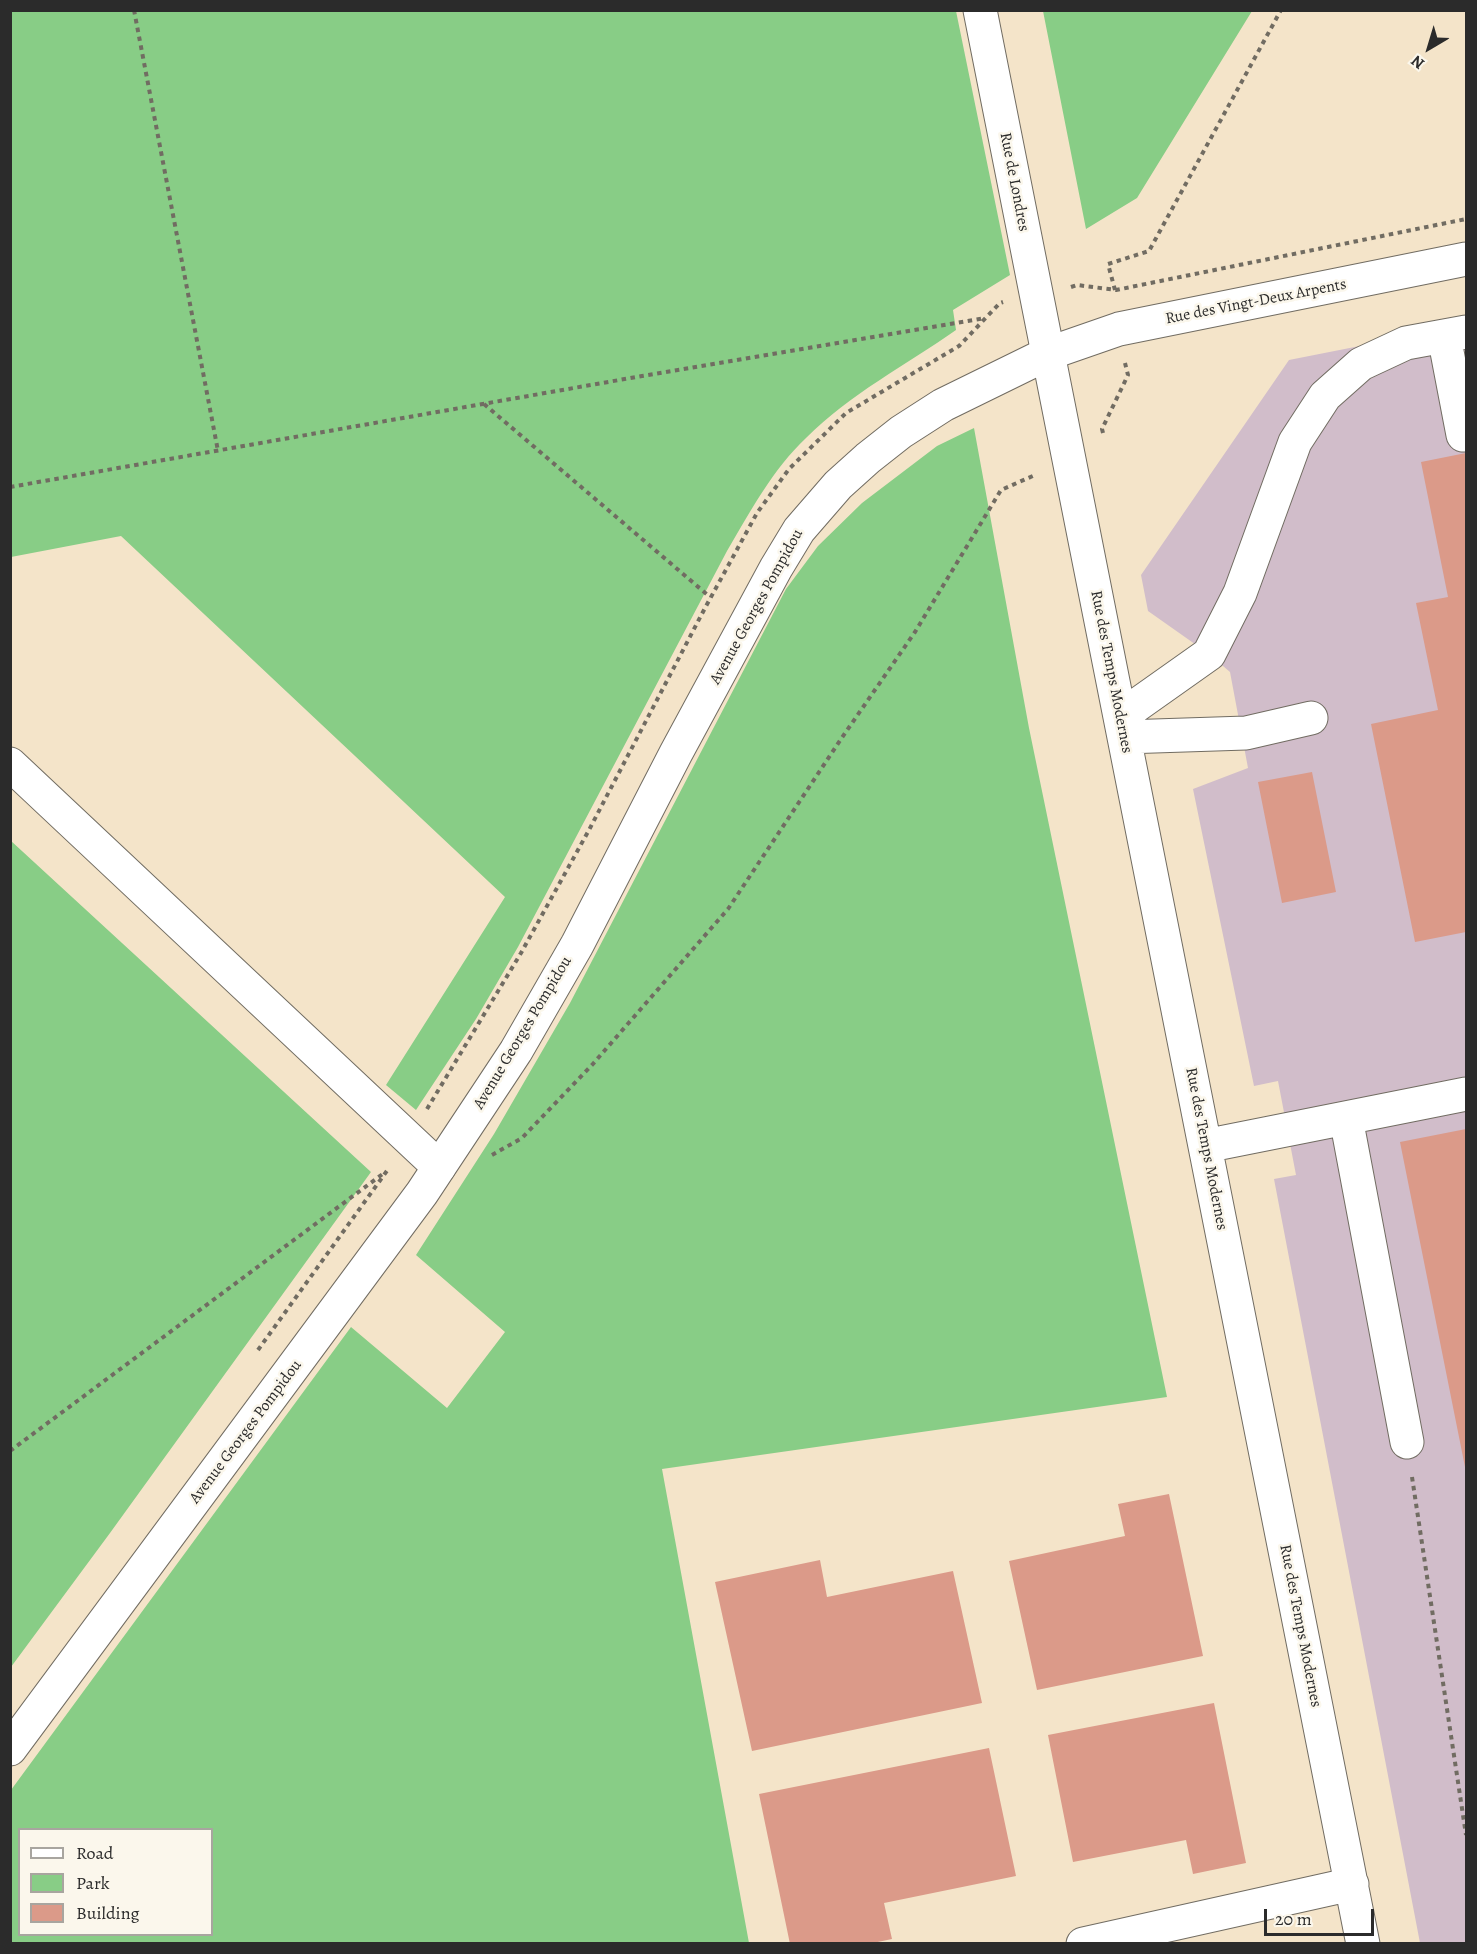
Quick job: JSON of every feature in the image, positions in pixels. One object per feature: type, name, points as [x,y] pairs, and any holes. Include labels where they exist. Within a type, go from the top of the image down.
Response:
[{"type":"main road","name":"Rue de Londres","points":[[980,10],[1047,354]]},
{"type":"main road","name":"Rue des Vingt-Deux Arpents","points":[[1047,354],[1119,329],[1467,259]]},
{"type":"main road","points":[[1122,727],[1209,654],[1240,593],[1295,442],[1325,396],[1361,364],[1406,343],[1455,334],[1463,435]]},
{"type":"main road","name":"Rue des Temps Modernes","points":[[1047,354],[1363,1944]]},
{"type":"main road","name":"Avenue Georges Pompidou","points":[[10,1749],[303,1355],[439,1167],[516,1051],[577,945],[687,732],[776,567],[799,530],[838,485],[901,432],[944,405],[1047,354]]},
{"type":"main road","points":[[1122,727],[1246,733],[1311,718]]},
{"type":"main road","points":[[10,764],[439,1167]]},
{"type":"main road","points":[[1205,1146],[1467,1094]]},
{"type":"main road","points":[[1346,1118],[1407,1442]]},
{"type":"main road","points":[[1083,1944],[1352,1884]]},
{"type":"path","points":[[134,10],[218,451]]},
{"type":"path","points":[[482,1160],[522,1138],[592,1065],[728,909],[915,632],[1000,490],[1043,471],[1103,454],[1102,429],[1128,375],[1119,329],[1116,291],[1108,264],[1149,250],[1281,10]]},
{"type":"path","points":[[10,488],[985,318]]},
{"type":"path","points":[[484,404],[710,597]]},
{"type":"path","points":[[10,1451],[387,1170]]},
{"type":"path","points":[[1407,1442],[1467,1835]]},
{"type":"shaded area","points":[[1466,325],[1466,1943],[1420,1943],[1274,1179],[1296,1175],[1278,1081],[1254,1086],[1193,789],[1248,768],[1230,672],[1209,654],[1148,611],[1141,575],[1289,360]]},
{"type":"green space","points":[[11,10],[956,11],[1010,275],[953,310],[956,330],[841,407],[794,450],[773,477],[727,551],[518,947],[476,1019],[416,1110],[386,1085],[505,897],[121,536],[11,557]]},
{"type":"green space","points":[[1043,11],[1252,11],[1137,198],[1086,229]]},
{"type":"green space","points":[[974,428],[1029,728],[1167,1397],[662,1469],[749,1943],[11,1943],[11,1790],[351,1327],[447,1408],[505,1332],[416,1255],[494,1134],[570,1003],[786,589],[818,546],[862,503],[937,446]]},
{"type":"green space","points":[[10,840],[371,1172],[11,1667]]},
{"type":"building","points":[[1466,453],[1466,932],[1415,942],[1371,724],[1438,710],[1416,603],[1448,597],[1421,462]]},
{"type":"building","points":[[1312,772],[1336,892],[1282,903],[1258,782]]},
{"type":"building","points":[[1466,1129],[1466,1467],[1465,1467],[1400,1142]]},
{"type":"building","points":[[1169,1494],[1203,1656],[1037,1690],[1009,1561],[1125,1536],[1118,1504]]},
{"type":"building","points":[[820,1560],[827,1597],[953,1571],[982,1703],[752,1751],[715,1582]]},
{"type":"building","points":[[1214,1703],[1246,1863],[1193,1874],[1186,1840],[1073,1862],[1048,1735]]},
{"type":"building","points":[[989,1748],[1016,1876],[884,1903],[892,1939],[868,1944],[790,1944],[759,1794]]}]
